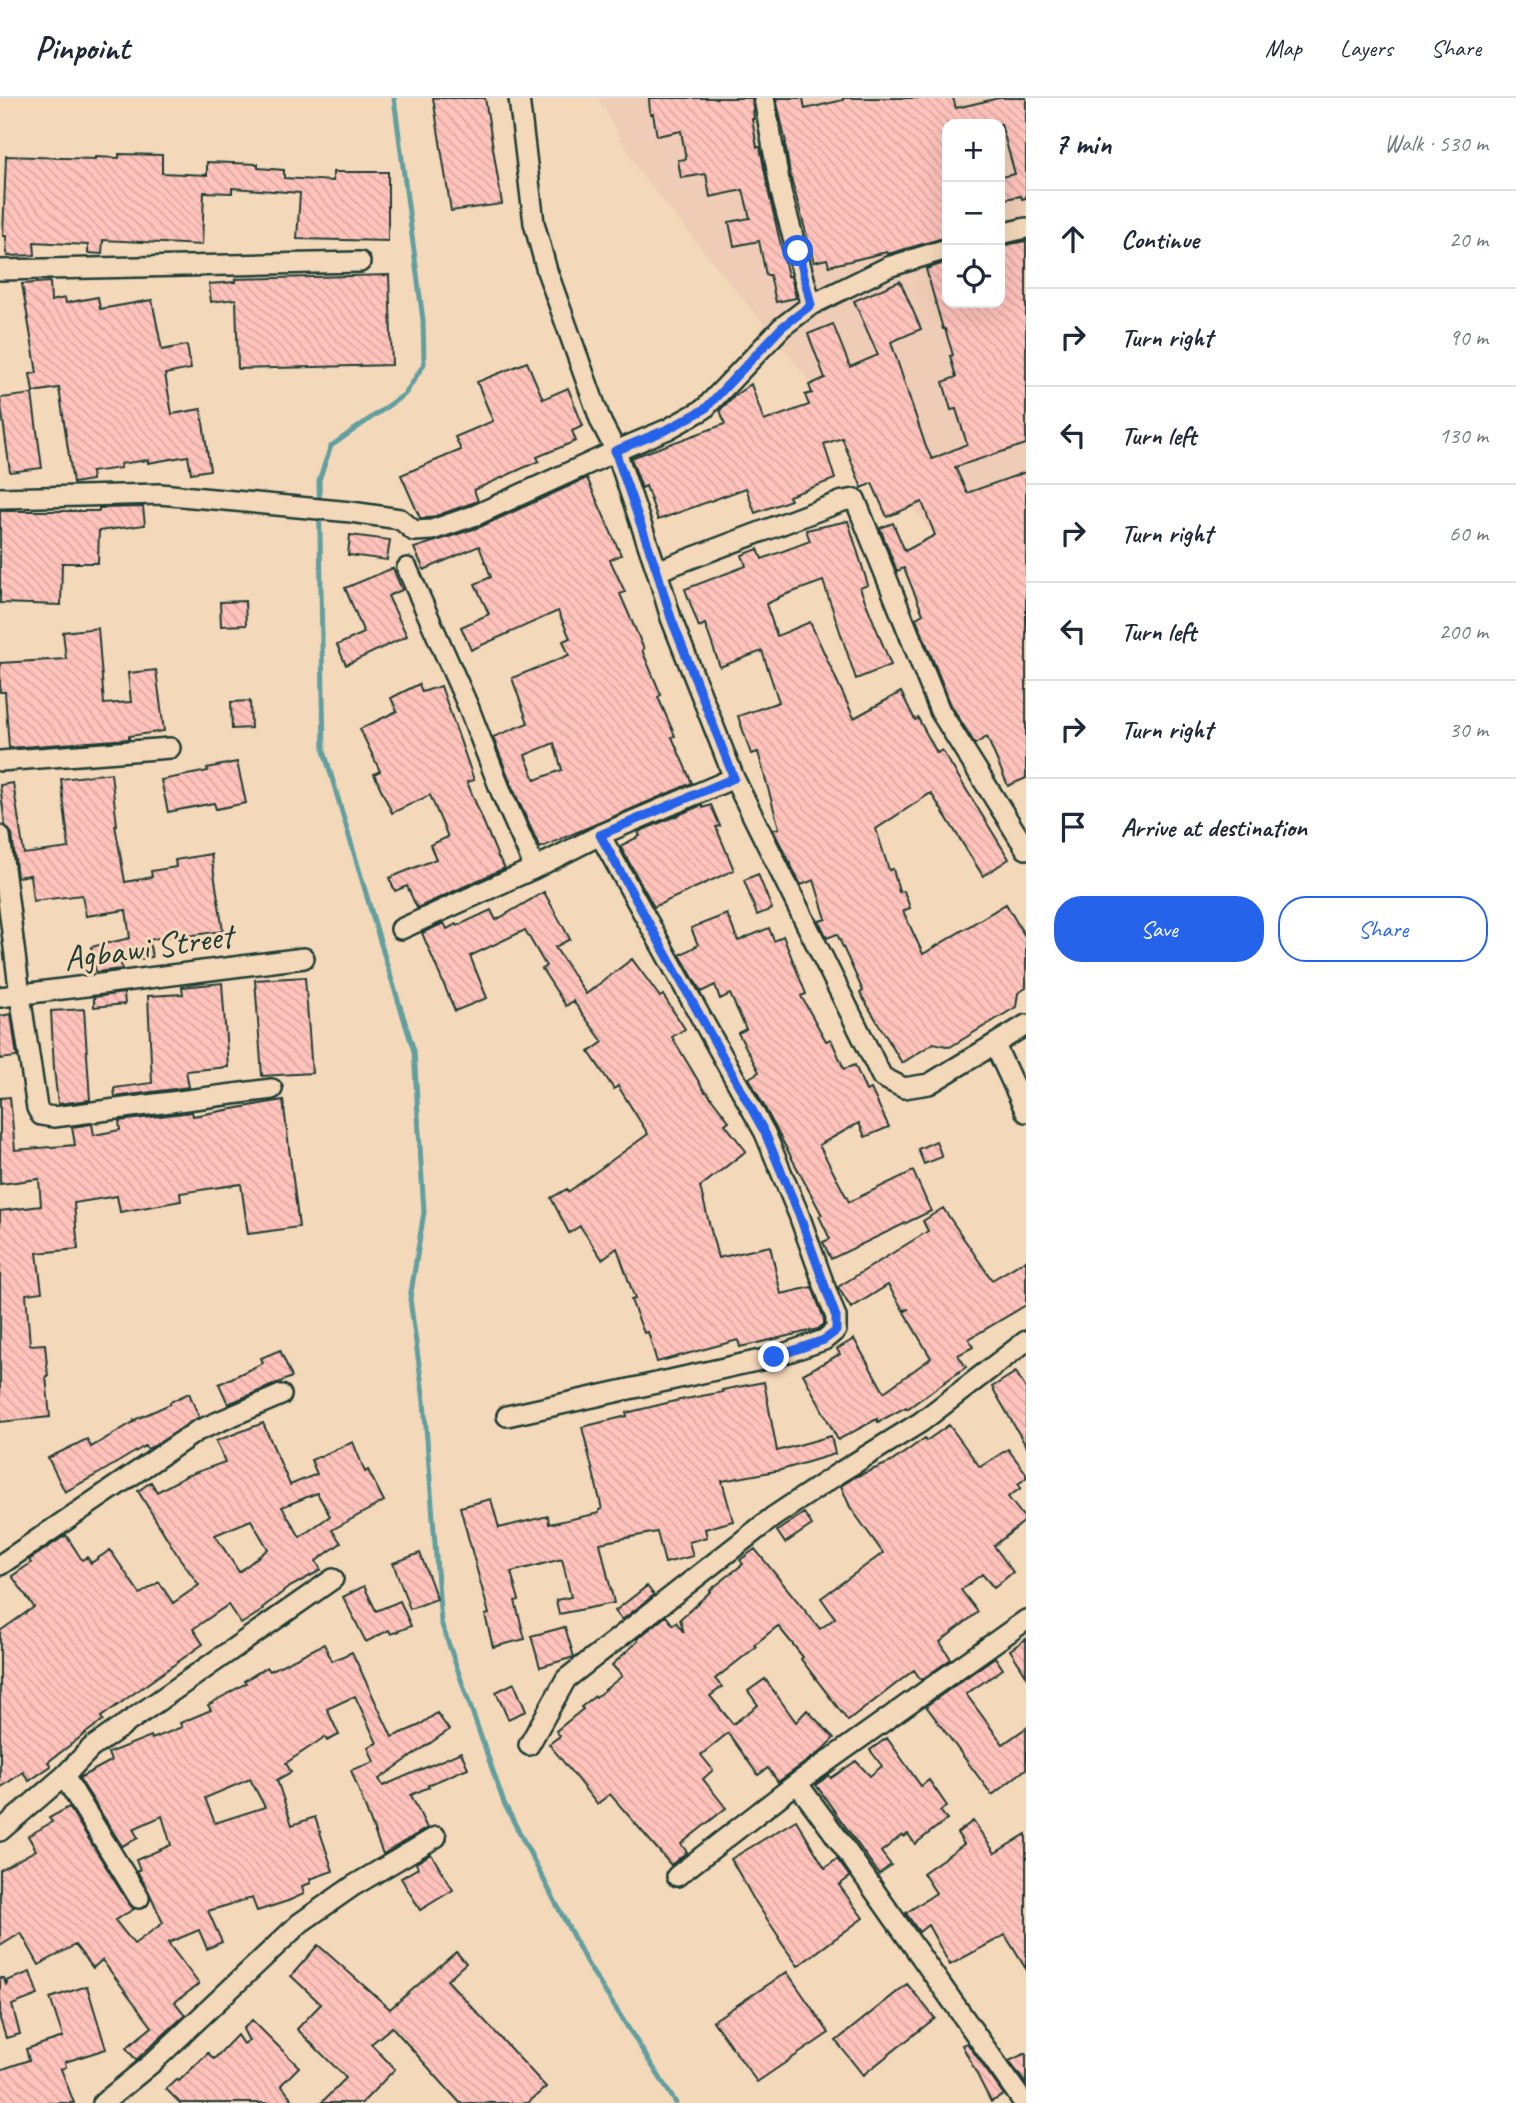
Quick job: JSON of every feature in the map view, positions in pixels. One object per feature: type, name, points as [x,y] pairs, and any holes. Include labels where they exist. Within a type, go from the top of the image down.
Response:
[{"type":"street","points":[[519,98],[534,223],[547,271],[601,422],[615,451],[671,618],[734,778],[882,1077],[904,1088],[929,1084],[1026,1025]]},
{"type":"street","points":[[764,98],[781,192],[811,305]]},
{"type":"street","points":[[1005,233],[1026,228]]},
{"type":"street","points":[[0,498],[160,495],[351,512],[400,519],[414,531],[432,530],[476,515],[668,429],[705,409],[782,327],[811,305],[888,267],[942,251]]},
{"type":"street","points":[[0,270],[360,262]]},
{"type":"street","points":[[657,571],[843,501],[855,499],[940,711],[1026,849]]},
{"type":"street","points":[[407,568],[536,868]]},
{"type":"street","points":[[0,761],[170,748]]},
{"type":"street","points":[[401,929],[536,868],[600,835],[734,778]]},
{"type":"street","points":[[507,1416],[774,1357],[824,1340],[836,1331],[836,1317],[799,1214],[765,1133],[600,835]]},
{"type":"street","points":[[0,836],[20,995],[37,1108],[41,1115],[54,1117],[272,1089]]},
{"type":"street","name":"Agbawi Street","points":[[0,997],[304,958]]},
{"type":"street","points":[[995,1045],[1026,1112]]},
{"type":"street","points":[[529,1745],[566,1679],[773,1517],[921,1422],[1026,1341]]},
{"type":"street","points":[[0,1565],[197,1431],[281,1395]]},
{"type":"street","points":[[0,1831],[64,1776],[91,1748],[332,1579]]},
{"type":"street","points":[[677,1876],[797,1783],[1026,1620]]},
{"type":"street","points":[[64,1776],[139,1898]]},
{"type":"street","points":[[797,1783],[1024,2103]]},
{"type":"street","points":[[103,2103],[152,2063],[300,1923],[353,1886],[436,1837]]},
{"type":"shaded area","points":[[598,98],[1026,98],[1026,680],[980,590],[638,170]]},
{"type":"building","points":[[433,98],[485,98],[502,204],[451,211]]},
{"type":"building","points":[[649,98],[752,98],[752,119],[757,147],[760,147],[788,276],[791,276],[796,298],[776,302],[770,275],[766,275],[759,241],[734,246],[729,222],[750,218],[743,190],[710,197],[706,174],[681,178],[678,160],[686,159],[681,131],[657,136],[653,114],[650,114]]},
{"type":"building","points":[[776,98],[803,98],[805,109],[843,98],[953,98],[956,108],[999,98],[1026,98],[1026,198],[1022,199],[1021,196],[1005,199],[1005,176],[1015,174],[1005,138],[1005,119],[942,119],[942,238],[888,254],[887,252],[829,266],[827,259],[814,262],[790,174]]},
{"type":"building","points":[[119,154],[162,155],[162,173],[207,175],[207,162],[258,164],[258,168],[284,170],[284,178],[333,181],[333,172],[388,172],[388,241],[297,239],[300,193],[232,188],[232,193],[204,192],[202,245],[103,240],[102,254],[88,253],[88,245],[34,242],[35,255],[7,256],[6,236],[3,236],[6,156],[95,159],[119,158]]},
{"type":"building","points":[[1026,241],[1026,444],[955,467],[967,493],[1026,472],[1026,778],[1008,786],[987,737],[975,744],[951,705],[916,618],[923,614],[904,568],[897,571],[880,528],[893,523],[905,551],[935,535],[922,502],[887,517],[872,483],[862,488],[842,438],[824,444],[835,479],[789,496],[791,500],[755,513],[746,488],[658,520],[646,486],[642,488],[631,458],[725,424],[720,410],[751,384],[764,421],[809,405],[805,395],[812,393],[809,385],[825,378],[808,334],[833,324],[850,367],[878,355],[854,301],[900,281],[921,329],[891,342],[926,447],[932,459],[967,444],[956,409],[951,410],[943,382],[956,377],[950,356],[953,355],[926,269],[942,264],[942,308],[1005,308],[1005,245]]},
{"type":"building","points":[[389,275],[392,365],[238,369],[236,299],[211,302],[209,284],[235,282],[235,279]]},
{"type":"building","points":[[50,282],[51,301],[65,298],[66,303],[98,297],[100,309],[152,300],[162,350],[187,345],[191,369],[165,374],[172,414],[201,409],[210,470],[191,473],[188,456],[148,463],[148,460],[120,464],[121,468],[91,472],[92,480],[73,483],[59,388],[33,392],[30,374],[37,373],[22,284]]},
{"type":"building","points":[[527,362],[543,399],[568,388],[583,426],[572,431],[576,441],[537,457],[539,461],[474,490],[478,501],[430,518],[420,518],[401,475],[461,450],[455,437],[493,421],[477,382]]},
{"type":"building","points":[[32,394],[42,468],[10,472],[0,398]]},
{"type":"building","points":[[587,478],[621,555],[610,560],[625,592],[620,594],[644,649],[642,650],[661,695],[658,697],[675,736],[672,737],[692,783],[540,848],[493,737],[528,723],[512,678],[569,655],[563,641],[570,638],[558,611],[471,650],[461,627],[489,614],[475,584],[491,577],[479,546],[424,570],[414,548],[480,527]],"holes":[[[554,743],[562,770],[535,780],[525,755]]]},
{"type":"building","points":[[143,507],[145,525],[99,531],[98,563],[62,563],[61,605],[0,603],[0,511],[99,511],[99,508]]},
{"type":"building","points":[[848,521],[868,585],[860,588],[891,665],[856,679],[823,581],[766,604],[777,636],[810,622],[854,718],[901,692],[915,720],[918,718],[937,753],[942,750],[1009,859],[983,876],[931,793],[876,829],[889,870],[893,869],[899,892],[904,891],[910,908],[903,911],[923,954],[1006,904],[1026,938],[1026,988],[1018,993],[1016,1007],[950,1047],[934,1043],[902,1063],[860,993],[863,991],[837,934],[827,938],[819,921],[826,919],[814,880],[801,885],[773,830],[779,828],[758,752],[751,754],[738,716],[779,702],[762,651],[720,667],[705,624],[699,627],[685,589],[746,566],[742,555],[758,549],[762,559],[810,541],[806,530]]},
{"type":"building","points":[[350,535],[390,540],[387,560],[348,555]]},
{"type":"building","points":[[393,568],[402,590],[388,596],[407,636],[346,665],[337,645],[364,633],[345,588]]},
{"type":"building","points":[[245,601],[246,625],[221,626],[220,602]]},
{"type":"building","points":[[98,628],[104,704],[131,702],[128,673],[156,670],[164,731],[129,736],[129,739],[9,748],[5,692],[0,692],[0,663],[66,659],[63,632]]},
{"type":"building","points":[[419,684],[422,692],[441,686],[474,780],[467,782],[505,868],[417,908],[407,886],[395,891],[389,878],[436,859],[430,845],[448,837],[430,795],[392,813],[374,774],[380,771],[360,729],[397,711],[391,698]]},
{"type":"building","points":[[250,701],[251,728],[232,729],[231,702]]},
{"type":"building","points":[[237,762],[246,803],[216,809],[214,803],[168,812],[161,780]]},
{"type":"building","points":[[111,773],[115,825],[125,882],[152,877],[151,871],[176,867],[175,860],[211,854],[223,931],[187,936],[186,933],[149,940],[152,957],[121,962],[122,969],[96,972],[91,947],[130,938],[126,910],[86,916],[82,895],[33,901],[30,875],[17,877],[12,834],[5,825],[0,785],[13,783],[24,854],[69,848],[61,779]]},
{"type":"building","points":[[702,805],[703,808],[711,805],[720,826],[716,827],[734,870],[654,907],[620,846],[640,836],[638,832]]},
{"type":"building","points":[[758,874],[772,909],[757,915],[744,880]]},
{"type":"building","points":[[544,892],[570,939],[555,947],[586,994],[632,959],[660,997],[663,995],[685,1029],[672,1037],[705,1092],[729,1121],[725,1124],[746,1151],[700,1187],[718,1258],[770,1246],[781,1294],[812,1287],[824,1319],[824,1324],[818,1329],[740,1347],[738,1340],[657,1362],[648,1332],[644,1333],[631,1300],[635,1299],[617,1248],[602,1259],[580,1226],[569,1233],[551,1198],[567,1189],[568,1192],[648,1134],[618,1086],[614,1089],[589,1052],[603,1042],[573,1001],[566,1006],[542,969],[546,966],[525,930],[470,956],[487,998],[455,1011],[422,933],[444,923],[447,929],[456,924],[457,926],[491,910],[496,920]]},
{"type":"building","points":[[727,914],[738,941],[769,928],[774,941],[783,936],[806,994],[801,996],[826,1041],[831,1039],[844,1069],[855,1065],[866,1091],[871,1089],[889,1127],[865,1137],[859,1123],[819,1145],[849,1202],[913,1171],[931,1211],[831,1259],[823,1242],[830,1239],[819,1216],[822,1215],[749,1078],[759,1072],[738,1033],[746,1029],[730,994],[720,999],[715,985],[701,992],[680,955],[698,945],[691,928]]},
{"type":"building","points":[[305,977],[312,1073],[262,1076],[255,980]]},
{"type":"building","points":[[222,983],[228,1067],[186,1071],[189,1087],[115,1097],[114,1088],[152,1083],[148,996],[183,994],[182,987]]},
{"type":"building","points":[[124,993],[125,1004],[94,1007],[94,997]]},
{"type":"building","points":[[84,1009],[90,1100],[58,1104],[51,1011]]},
{"type":"building","points":[[11,1014],[17,1057],[0,1059],[0,1016]]},
{"type":"building","points":[[10,1097],[15,1150],[75,1145],[72,1127],[92,1124],[94,1135],[120,1130],[119,1121],[192,1112],[193,1116],[283,1100],[299,1227],[248,1234],[241,1184],[180,1193],[181,1201],[120,1212],[117,1196],[74,1203],[78,1249],[37,1253],[42,1292],[26,1294],[30,1345],[45,1344],[50,1417],[0,1422],[0,1211],[41,1206],[39,1179],[0,1184],[0,1098]]},
{"type":"building","points":[[936,1141],[942,1157],[924,1164],[918,1149]]},
{"type":"building","points":[[943,1208],[992,1280],[1026,1260],[1026,1305],[969,1339],[973,1347],[958,1355],[966,1367],[907,1409],[906,1407],[878,1422],[877,1419],[838,1440],[803,1374],[840,1354],[837,1349],[854,1339],[884,1392],[931,1358],[904,1312],[909,1309],[903,1310],[888,1285],[851,1308],[838,1287],[928,1231],[923,1221]]},
{"type":"building","points":[[280,1350],[292,1377],[228,1404],[219,1384],[263,1363],[261,1358]]},
{"type":"building","points":[[1016,1372],[1026,1389],[1026,1446],[992,1387]]},
{"type":"building","points":[[764,1382],[777,1451],[831,1436],[835,1454],[781,1470],[722,1481],[733,1521],[705,1529],[707,1537],[689,1542],[693,1556],[665,1563],[657,1532],[600,1543],[614,1603],[559,1614],[556,1600],[571,1597],[562,1559],[511,1572],[519,1600],[515,1601],[525,1639],[493,1647],[485,1615],[489,1614],[460,1507],[491,1499],[499,1528],[548,1516],[549,1524],[599,1513],[602,1509],[582,1427],[627,1416],[626,1413]]},
{"type":"building","points":[[189,1393],[199,1417],[154,1446],[147,1449],[145,1446],[65,1492],[48,1458],[87,1439],[91,1447],[134,1420]]},
{"type":"building","points":[[263,1423],[290,1485],[317,1474],[311,1460],[353,1442],[365,1472],[368,1470],[384,1501],[332,1530],[341,1543],[316,1561],[321,1570],[288,1588],[262,1608],[263,1610],[241,1624],[228,1605],[193,1629],[203,1644],[101,1717],[103,1720],[48,1762],[51,1766],[29,1781],[23,1772],[0,1788],[0,1631],[34,1607],[12,1576],[31,1563],[29,1560],[66,1535],[82,1560],[87,1557],[91,1563],[110,1550],[140,1594],[159,1582],[173,1603],[199,1585],[138,1491],[151,1482],[157,1492],[186,1476],[225,1462],[216,1441]],"holes":[[[317,1493],[330,1516],[300,1537],[282,1507]],[[251,1520],[268,1549],[239,1572],[215,1535]]]},
{"type":"building","points":[[949,1425],[980,1467],[1008,1449],[1026,1473],[1026,1478],[1018,1484],[1021,1488],[1008,1497],[1026,1520],[994,1546],[1013,1572],[994,1588],[982,1574],[961,1590],[978,1612],[940,1642],[951,1659],[921,1680],[914,1670],[848,1721],[778,1626],[754,1645],[756,1647],[715,1679],[722,1687],[710,1696],[733,1724],[758,1705],[748,1691],[765,1679],[796,1722],[807,1710],[834,1738],[821,1751],[778,1782],[768,1768],[758,1775],[728,1733],[701,1755],[713,1770],[703,1779],[726,1808],[681,1844],[687,1852],[671,1865],[610,1794],[597,1804],[549,1744],[560,1736],[556,1731],[583,1709],[581,1707],[622,1676],[612,1665],[638,1641],[637,1639],[666,1616],[673,1625],[676,1622],[684,1633],[680,1619],[710,1590],[743,1564],[740,1560],[755,1549],[820,1629],[835,1618],[821,1598],[883,1553],[850,1507],[841,1486],[891,1462]]},
{"type":"building","points":[[804,1513],[812,1525],[785,1543],[777,1531]]},
{"type":"building","points":[[420,1553],[437,1599],[410,1609],[393,1563]]},
{"type":"building","points":[[364,1586],[376,1611],[400,1601],[411,1626],[391,1634],[389,1630],[366,1642],[343,1597]]},
{"type":"building","points":[[647,1586],[654,1595],[622,1620],[615,1611]]},
{"type":"building","points":[[565,1627],[574,1657],[540,1667],[531,1636]]},
{"type":"building","points":[[1026,1639],[1026,1675],[1010,1650]]},
{"type":"building","points":[[324,1644],[332,1661],[352,1652],[392,1737],[418,1726],[437,1713],[449,1730],[379,1779],[383,1786],[461,1752],[468,1768],[411,1795],[427,1828],[383,1854],[351,1770],[374,1762],[368,1747],[377,1743],[355,1696],[327,1709],[339,1735],[327,1741],[325,1737],[286,1763],[291,1772],[277,1780],[292,1825],[315,1817],[333,1871],[310,1879],[311,1883],[302,1886],[304,1894],[257,1911],[252,1898],[208,1911],[222,1942],[207,1949],[199,1930],[168,1943],[199,1984],[175,2002],[185,2015],[136,2060],[126,2048],[152,2027],[102,1960],[93,1968],[75,1945],[39,1965],[21,1933],[0,1946],[0,1870],[36,1850],[28,1836],[52,1822],[49,1818],[69,1807],[134,1909],[115,1920],[134,1944],[163,1923],[137,1871],[140,1870],[136,1860],[171,1845],[162,1816],[133,1829],[138,1838],[122,1846],[79,1778],[111,1761],[108,1753],[182,1727],[180,1723],[211,1710],[208,1705],[246,1683],[244,1681],[267,1667],[270,1671]],"holes":[[[250,1779],[265,1807],[215,1823],[205,1798]]]},
{"type":"building","points":[[995,1657],[1003,1669],[966,1694],[1003,1744],[1026,1728],[1026,1769],[992,1795],[926,1706]]},
{"type":"building","points":[[514,1683],[526,1711],[508,1719],[496,1692]]},
{"type":"building","points":[[887,1738],[921,1786],[929,1780],[947,1806],[940,1811],[947,1819],[915,1844],[908,1834],[904,1837],[902,1835],[881,1852],[891,1865],[879,1874],[816,1785],[856,1761],[870,1776],[882,1766],[870,1750]]},
{"type":"building","points":[[796,1820],[825,1868],[837,1859],[850,1877],[839,1885],[863,1918],[798,1966],[731,1859]]},
{"type":"building","points":[[973,1821],[995,1853],[1026,1834],[1026,1969],[1005,1935],[950,1965],[928,1925],[919,1932],[906,1913],[936,1893],[923,1873],[964,1844],[957,1833]]},
{"type":"building","points":[[431,1854],[453,1890],[420,1910],[401,1878],[418,1868],[416,1863]]},
{"type":"building","points":[[318,1945],[390,2009],[456,1952],[466,1963],[447,1980],[546,2087],[528,2103],[460,2103],[392,2027],[371,2044],[395,2069],[362,2103],[321,2103],[346,2078],[297,2029],[321,2004],[291,1976]]},
{"type":"building","points":[[30,1972],[38,1995],[12,2005],[20,2034],[6,2038],[0,2019],[0,1978],[4,1978],[6,1985],[6,1981]]},
{"type":"building","points":[[787,1972],[829,2033],[757,2082],[713,2021]]},
{"type":"building","points":[[907,1984],[935,2018],[863,2075],[836,2041]]},
{"type":"building","points":[[87,1986],[106,2049],[65,2062],[66,2067],[61,2069],[74,2103],[0,2103],[0,2070],[29,2060],[26,2049],[63,2037],[50,1998]]},
{"type":"building","points":[[252,2020],[299,2067],[281,2085],[295,2103],[180,2103],[166,2089],[177,2079],[179,2081],[208,2053],[214,2059],[237,2035],[243,2044],[249,2041],[243,2029]]},
{"type":"building","points":[[967,2043],[1004,2095],[991,2102],[962,2045]]},
{"type":"building","points":[[1026,2053],[1026,2084],[1009,2061]]},
{"type":"waterway","points":[[394,98],[423,320],[424,364],[405,394],[331,446],[319,480],[324,751],[414,1051],[424,1212],[410,1299],[424,1401],[441,1622],[504,1803],[588,1965],[676,2103]]},
{"type":"route","points":[[774,1357],[824,1340],[836,1331],[836,1317],[799,1214],[765,1133],[600,835],[734,778],[671,618],[615,451],[668,429],[705,409],[782,327],[811,305],[798,251]]}]
